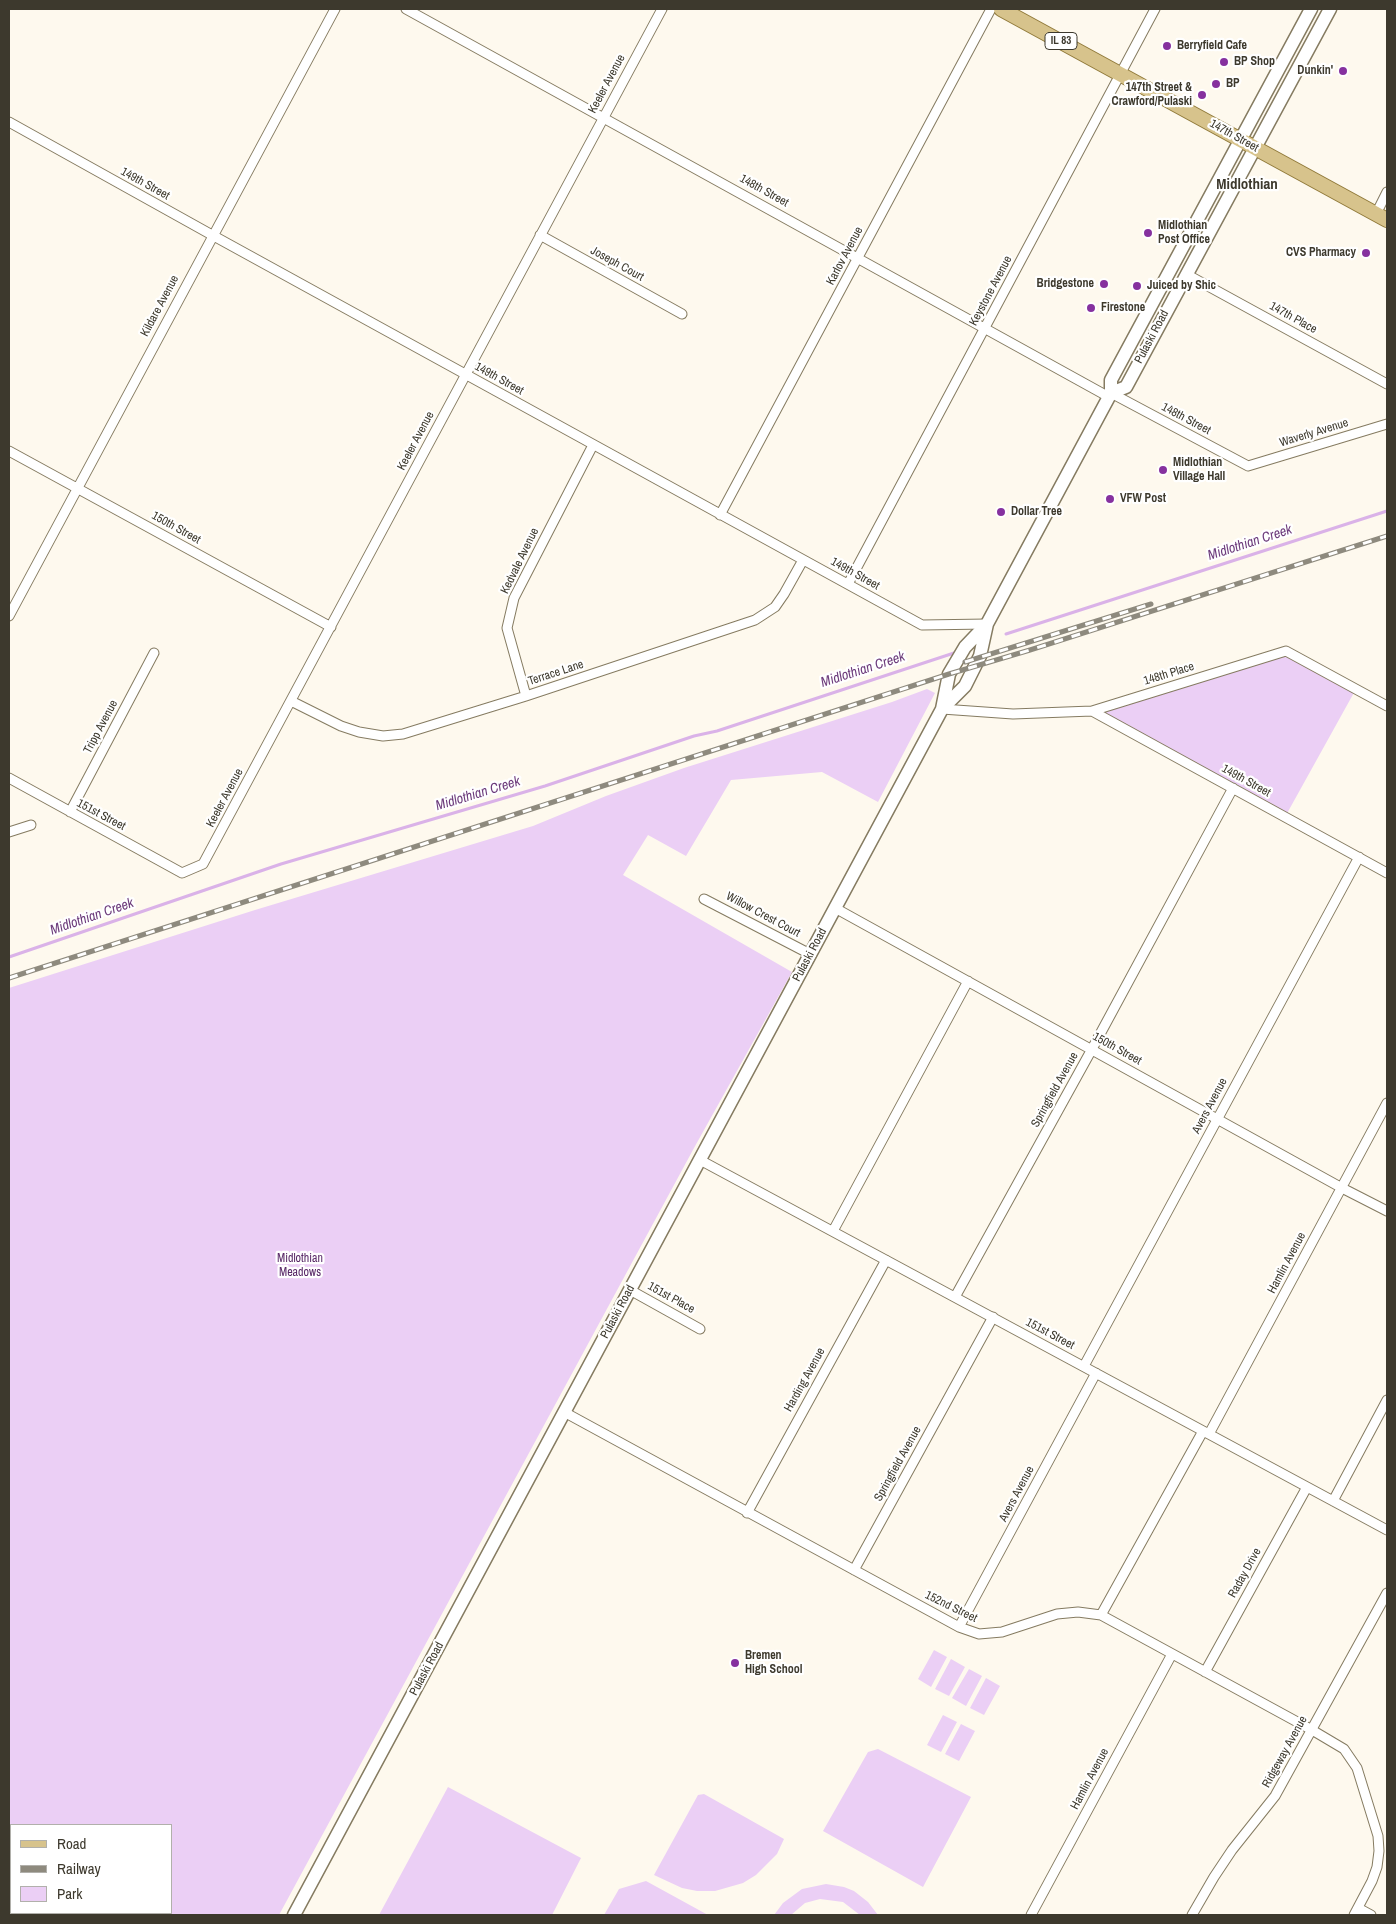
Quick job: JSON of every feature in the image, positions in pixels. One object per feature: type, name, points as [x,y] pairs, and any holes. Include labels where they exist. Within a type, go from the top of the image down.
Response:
[{"type":"main road","name":"147th Street","points":[[1002,9],[1382,217]]},
{"type":"main road","name":"Pulaski Road","points":[[294,1915],[942,709],[951,670],[965,647],[987,624],[1110,395],[1111,380],[1311,9]]},
{"type":"main road","name":"Pulaski Road","points":[[1110,395],[1126,387],[1330,9]]},
{"type":"main road","name":"Pulaski Road","points":[[942,709],[964,686],[975,666],[980,656],[987,624]]},
{"type":"street","name":"Kildare Avenue","points":[[9,616],[335,9]]},
{"type":"street","name":"148th Street","points":[[406,9],[604,116],[985,328],[1248,466]]},
{"type":"street","name":"Keeler Avenue","points":[[182,873],[203,864],[662,9]]},
{"type":"street","name":"Karlov Avenue","points":[[720,514],[991,9]]},
{"type":"street","name":"Keystone Avenue","points":[[848,584],[1155,9]]},
{"type":"street","name":"149th Street","points":[[9,122],[212,236],[922,626],[987,624]]},
{"type":"street","points":[[1382,217],[1387,192]]},
{"type":"street","name":"Joseph Court","points":[[540,235],[682,314]]},
{"type":"street","name":"147th Place","points":[[1186,274],[1387,384]]},
{"type":"street","name":"Waverly Avenue","points":[[1248,466],[1387,424]]},
{"type":"street","name":"Kedvale Avenue","points":[[526,696],[507,628],[514,598],[593,445]]},
{"type":"street","name":"150th Street","points":[[9,451],[331,628]]},
{"type":"street","name":"Terrace Lane","points":[[291,701],[341,726],[359,732],[382,736],[403,734],[526,696],[755,620],[775,607],[803,560]]},
{"type":"street","name":"148th Place","points":[[942,709],[1013,714],[1092,711],[1286,651],[1387,706]]},
{"type":"street","name":"Tripp Avenue","points":[[70,812],[154,653]]},
{"type":"street","name":"149th Street","points":[[1092,711],[1387,872]]},
{"type":"street","name":"151st Street","points":[[9,778],[182,873]]},
{"type":"street","name":"Springfield Avenue","points":[[955,1297],[1092,1050],[1233,788]]},
{"type":"street","points":[[9,832],[31,825]]},
{"type":"street","name":"Avers Avenue","points":[[1084,1366],[1359,857]]},
{"type":"street","name":"Willow Crest Court","points":[[704,899],[810,954]]},
{"type":"street","name":"150th Street","points":[[835,908],[1387,1211]]},
{"type":"street","points":[[833,1231],[968,981]]},
{"type":"street","name":"Hamlin Avenue","points":[[1101,1615],[1206,1432],[1342,1188],[1387,1103]]},
{"type":"street","name":"151st Street","points":[[700,1160],[1387,1530]]},
{"type":"street","name":"Harding Avenue","points":[[747,1512],[886,1260]]},
{"type":"street","name":"151st Place","points":[[630,1290],[700,1328]]},
{"type":"street","name":"Springfield Avenue","points":[[854,1570],[993,1317]]},
{"type":"street","name":"Avers Avenue","points":[[960,1627],[1096,1373]]},
{"type":"street","points":[[1333,1501],[1387,1400]]},
{"type":"street","name":"152nd Street","points":[[564,1412],[960,1627],[979,1634],[1002,1632],[1057,1614],[1078,1612],[1101,1615],[1344,1749],[1358,1768],[1378,1836],[1379,1852],[1377,1867],[1356,1912]]},
{"type":"street","name":"Raday Drive","points":[[1205,1672],[1307,1486]]},
{"type":"street","name":"Ridgeway Avenue","points":[[1192,1915],[1232,1850],[1275,1796],[1387,1593]]},
{"type":"street","name":"Hamlin Avenue","points":[[1031,1915],[1172,1654]]},
{"type":"street","points":[[1356,1912],[1371,1915]]},
{"type":"green space","points":[[1286,651],[1356,689],[1285,817],[1092,711]]},
{"type":"green space","name":"Midlothian Meadows","points":[[927,689],[935,693],[878,802],[822,772],[731,780],[686,856],[648,835],[623,875],[792,972],[694,1148],[279,1915],[9,1915],[9,988],[255,910],[533,826],[606,796],[684,768],[892,702]]},
{"type":"green space","points":[[934,1650],[947,1657],[931,1687],[918,1679]]},
{"type":"green space","points":[[951,1659],[965,1667],[949,1696],[935,1689]]},
{"type":"green space","points":[[969,1669],[982,1676],[966,1706],[952,1698]]},
{"type":"green space","points":[[986,1678],[1000,1686],[984,1715],[970,1708]]},
{"type":"green space","points":[[943,1715],[957,1722],[941,1752],[927,1745]]},
{"type":"green space","points":[[961,1724],[975,1731],[959,1761],[945,1754]]},
{"type":"green space","points":[[878,1749],[971,1797],[923,1887],[823,1831],[868,1752]]},
{"type":"green space","points":[[448,1787],[581,1858],[552,1915],[379,1915]]},
{"type":"green space","points":[[704,1794],[784,1839],[777,1854],[756,1875],[743,1883],[715,1891],[697,1891],[682,1888],[654,1875],[698,1795]]},
{"type":"green space","points":[[646,1881],[708,1915],[604,1915],[619,1889]]},
{"type":"green space","points":[[826,1884],[854,1891],[868,1902],[878,1915],[860,1915],[843,1902],[820,1899],[805,1903],[791,1915],[774,1915],[783,1903],[802,1889]]},
{"type":"waterway","name":"Midlothian Creek","points":[[1006,634],[1387,511]]},
{"type":"waterway","name":"Midlothian Creek","points":[[9,957],[281,864],[545,786],[954,653]]},
{"type":"railway","points":[[9,978],[949,674],[1387,536]]},
{"type":"railway","points":[[965,662],[1151,604]]},
{"type":"place","name":"Berryfield Cafe","points":[[1167,46]]},
{"type":"place","name":"BP Shop","points":[[1224,62]]},
{"type":"place","name":"Dunkin'","points":[[1343,71]]},
{"type":"place","name":"BP","points":[[1216,84]]},
{"type":"place","name":"147th Street & Crawford/Pulaski","points":[[1202,95]]},
{"type":"place","name":"Midlothian Post Office","points":[[1148,233]]},
{"type":"place","name":"CVS Pharmacy","points":[[1366,253]]},
{"type":"place","name":"Bridgestone","points":[[1104,284]]},
{"type":"place","name":"Juiced by Shic","points":[[1137,286]]},
{"type":"place","name":"Firestone","points":[[1091,308]]},
{"type":"place","name":"Midlothian Village Hall","points":[[1163,470]]},
{"type":"place","name":"VFW Post","points":[[1110,499]]},
{"type":"place","name":"Dollar Tree","points":[[1001,512]]},
{"type":"place","name":"Bremen High School","points":[[735,1663]]},
{"type":"district","name":"Midlothian","points":[[1247,185]]}]
